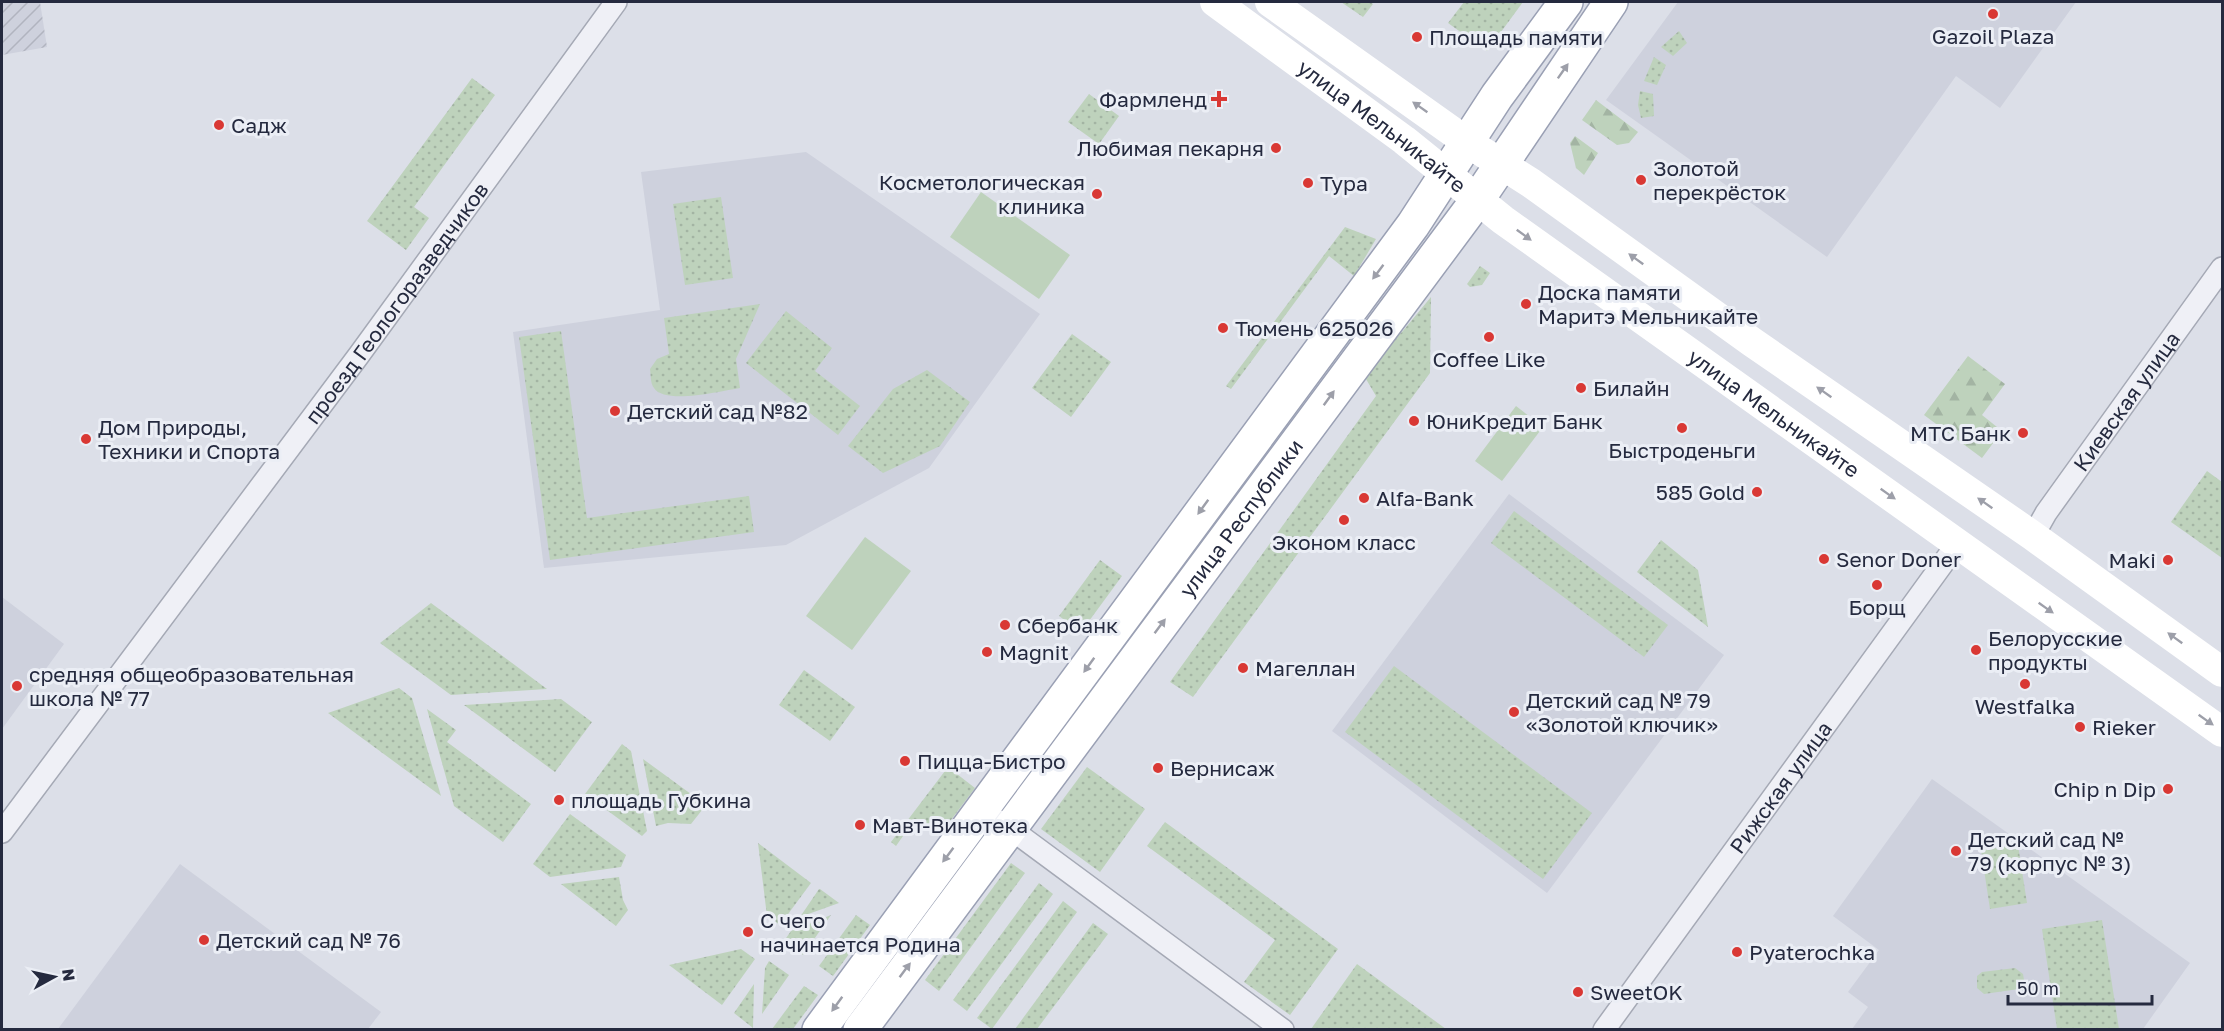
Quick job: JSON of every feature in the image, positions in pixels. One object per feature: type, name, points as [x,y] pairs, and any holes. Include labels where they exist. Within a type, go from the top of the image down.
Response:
[{"type":"main road","name":"улица Мельникайте","points":[[1215,2],[1447,173],[1478,199],[1957,544],[2223,732]]},
{"type":"main road","name":"улица Мельникайте","points":[[1270,2],[1467,142],[1501,162],[1752,342],[2033,536],[2223,672]]},
{"type":"main road","name":"улица Республики","points":[[819,1029],[1413,225],[1497,96],[1566,2]]},
{"type":"main road","name":"улица Республики","points":[[860,1029],[1478,199],[1611,2]]},
{"type":"street","name":"проезд Геологоразведчиков","points":[[2,832],[359,355],[616,2]]},
{"type":"street","name":"Киевская улица","points":[[2033,536],[2046,513],[2223,268]]},
{"type":"street","name":"Рижская улица","points":[[1604,1029],[1957,544]]},
{"type":"street","points":[[983,808],[1283,1029]]},
{"type":"shaded area","points":[[2,2],[40,2],[47,47],[2,55]]},
{"type":"shaded area","points":[[1678,2],[2076,2],[2000,108],[1956,76],[1827,257],[1606,100]]},
{"type":"shaded area","points":[[806,152],[1040,314],[929,468],[786,545],[544,568],[513,332],[660,310],[641,172]]},
{"type":"shaded area","name":"Детский сад № 79 «Золотой ключик»","points":[[1509,494],[1724,655],[1547,893],[1332,731]]},
{"type":"shaded area","name":"средняя общеобразовательная школа № 77","points":[[2,597],[64,644],[2,729]]},
{"type":"shaded area","name":"Детский сад № 79 (корпус № 3)","points":[[1932,779],[2190,963],[2143,1029],[1852,1029],[1868,1007],[1848,992],[1879,950],[1833,916]]},
{"type":"shaded area","name":"Детский сад № 76","points":[[180,864],[381,1012],[368,1029],[58,1029]]},
{"type":"green space","points":[[1341,2],[1370,2],[1373,4],[1363,17]]},
{"type":"green space","points":[[1464,2],[1523,2],[1487,51],[1448,23]]},
{"type":"green space","points":[[1679,31],[1687,43],[1673,56],[1661,47]]},
{"type":"green space","points":[[1654,57],[1666,65],[1657,85],[1644,81]]},
{"type":"green space","points":[[472,78],[495,95],[414,207],[429,218],[406,250],[367,221]]},
{"type":"green space","points":[[1640,91],[1653,94],[1654,116],[1641,118],[1638,105]]},
{"type":"green space","points":[[1089,94],[1119,116],[1099,144],[1068,122]]},
{"type":"green space","points":[[1596,100],[1638,132],[1629,143],[1617,145],[1582,120]]},
{"type":"green space","points":[[1575,136],[1598,153],[1584,175],[1576,168],[1570,143]]},
{"type":"green space","points":[[981,192],[1070,255],[1039,299],[950,237]]},
{"type":"green space","points":[[721,197],[733,278],[685,285],[673,204]]},
{"type":"green space","points":[[1345,227],[1376,239],[1354,276],[1329,256],[1231,389],[1226,386]]},
{"type":"green space","points":[[1480,266],[1490,273],[1482,285],[1470,287],[1467,284]]},
{"type":"green space","points":[[1431,297],[1430,373],[1193,697],[1170,682],[1376,396],[1363,374],[1380,351],[1402,332]]},
{"type":"green space","points":[[760,304],[736,359],[740,388],[707,394],[669,396],[654,388],[650,369],[657,359],[669,354],[664,318]]},
{"type":"green space","points":[[786,311],[832,348],[815,371],[860,406],[838,435],[746,363]]},
{"type":"green space","points":[[561,331],[587,518],[749,496],[754,532],[550,560],[519,337]]},
{"type":"green space","points":[[1072,334],[1111,362],[1071,417],[1032,388]]},
{"type":"green space","points":[[1968,356],[2005,384],[1982,415],[2002,431],[1982,458],[1924,415]]},
{"type":"green space","points":[[927,370],[970,402],[940,446],[883,473],[848,446],[893,389]]},
{"type":"green space","points":[[1516,406],[1543,427],[1502,481],[1475,461]]},
{"type":"green space","points":[[2207,471],[2222,482],[2222,558],[2171,522]]},
{"type":"green space","points":[[1514,511],[1668,625],[1644,657],[1491,543]]},
{"type":"green space","points":[[865,537],[911,571],[852,650],[806,616]]},
{"type":"green space","points":[[1661,540],[1698,570],[1708,627],[1637,572]]},
{"type":"green space","points":[[1100,560],[1122,576],[1081,632],[1059,616]]},
{"type":"green space","points":[[431,603],[547,689],[451,695],[380,643]]},
{"type":"green space","points":[[1394,666],[1592,813],[1543,879],[1345,732]]},
{"type":"green space","points":[[804,670],[855,707],[830,741],[779,705]]},
{"type":"green space","points":[[399,688],[412,698],[441,796],[328,713]]},
{"type":"green space","points":[[561,699],[592,722],[555,772],[464,705]]},
{"type":"green space","points":[[427,709],[456,730],[447,742],[531,804],[503,842],[454,806]]},
{"type":"green space","points":[[622,744],[631,751],[647,831],[642,836],[585,794]]},
{"type":"green space","points":[[643,759],[706,805],[691,824],[668,823],[656,826]]},
{"type":"green space","points":[[948,767],[975,788],[945,828],[933,832],[915,819],[896,846],[891,842]]},
{"type":"green space","points":[[1087,767],[1145,809],[1100,872],[1041,829]]},
{"type":"green space","points":[[570,814],[626,855],[621,867],[550,877],[533,864]]},
{"type":"green space","points":[[1165,822],[1338,949],[1290,1015],[1244,982],[1275,940],[1147,846]]},
{"type":"green space","points":[[758,843],[811,883],[780,925],[767,916]]},
{"type":"green space","points":[[2018,845],[2027,903],[1990,909],[1981,850]]},
{"type":"green space","points":[[1011,863],[1025,873],[939,991],[925,980]]},
{"type":"green space","points":[[619,877],[623,900],[628,910],[616,926],[561,884]]},
{"type":"green space","points":[[1039,883],[1053,894],[967,1011],[953,1000]]},
{"type":"green space","points":[[819,889],[839,903],[800,917]]},
{"type":"green space","points":[[1063,901],[1077,912],[992,1029],[977,1018]]},
{"type":"green space","points":[[831,915],[803,955],[784,941],[791,931]]},
{"type":"green space","points":[[856,915],[870,925],[833,976],[819,966]]},
{"type":"green space","points":[[2102,920],[2119,1029],[2057,1029],[2042,929]]},
{"type":"green space","points":[[1093,923],[1108,934],[1037,1029],[1015,1029]]},
{"type":"green space","points":[[741,949],[755,959],[722,1005],[669,965]]},
{"type":"green space","points":[[769,961],[789,975],[762,1014],[765,968]]},
{"type":"green space","points":[[1357,964],[1446,1029],[1311,1029]]},
{"type":"green space","points":[[2015,968],[2023,974],[2024,980],[2019,989],[1984,994],[1977,988],[1977,976],[1982,972]]},
{"type":"green space","points":[[754,984],[753,1028],[734,1013]]},
{"type":"green space","points":[[804,986],[818,995],[793,1029],[772,1029]]},
{"type":"place","name":"Gazoil Plaza","points":[[1993,14]]},
{"type":"place","name":"Площадь памяти","points":[[1417,37]]},
{"type":"place","name":"Фармленд","points":[[1219,99]]},
{"type":"place","name":"Садж","points":[[219,125]]},
{"type":"place","name":"Любимая пекарня","points":[[1276,148]]},
{"type":"place","name":"Золотой перекрёсток","points":[[1641,180]]},
{"type":"place","name":"Тура","points":[[1308,183]]},
{"type":"place","name":"Косметологическая клиника","points":[[1097,194]]},
{"type":"place","name":"Доска памяти Маритэ Мельникайте","points":[[1526,304]]},
{"type":"place","name":"Тюмень 625026","points":[[1223,328]]},
{"type":"place","name":"Coffee Like","points":[[1489,337]]},
{"type":"place","name":"Билайн","points":[[1581,388]]},
{"type":"place","name":"Детский сад №82","points":[[615,411]]},
{"type":"place","name":"ЮниКредит Банк","points":[[1414,421]]},
{"type":"place","name":"Быстроденьги","points":[[1682,428]]},
{"type":"place","name":"МТС Банк","points":[[2023,433]]},
{"type":"place","name":"Дом Природы, Техники и Спорта","points":[[86,439]]},
{"type":"place","name":"585 Gold","points":[[1757,492]]},
{"type":"place","name":"Alfa-Bank","points":[[1364,498]]},
{"type":"place","name":"Эконом класс","points":[[1344,520]]},
{"type":"place","name":"Senor Doner","points":[[1824,559]]},
{"type":"place","name":"Maki","points":[[2168,560]]},
{"type":"place","name":"Борщ","points":[[1877,585]]},
{"type":"place","name":"Сбербанк","points":[[1005,625]]},
{"type":"place","name":"Белорусские продукты","points":[[1976,650]]},
{"type":"place","name":"Magnit","points":[[987,652]]},
{"type":"place","name":"Магеллан","points":[[1243,668]]},
{"type":"place","name":"Westfalka","points":[[2025,684]]},
{"type":"place","name":"средняя общеобразовательная школа № 77","points":[[17,686]]},
{"type":"place","name":"Детский сад № 79 «Золотой ключик»","points":[[1514,712]]},
{"type":"place","name":"Rieker","points":[[2080,727]]},
{"type":"place","name":"Пицца-Бистро","points":[[905,761]]},
{"type":"place","name":"Вернисаж","points":[[1158,768]]},
{"type":"place","name":"Chip n Dip","points":[[2168,789]]},
{"type":"place","name":"площадь Губкина","points":[[559,800]]},
{"type":"place","name":"Мавт-Винотека","points":[[860,825]]},
{"type":"place","name":"Детский сад № 79 (корпус № 3)","points":[[1956,851]]},
{"type":"place","name":"С чего начинается Родина","points":[[748,932]]},
{"type":"place","name":"Детский сад № 76","points":[[204,940]]},
{"type":"place","name":"Pyaterochka","points":[[1737,952]]},
{"type":"place","name":"SweetOK","points":[[1578,992]]}]
